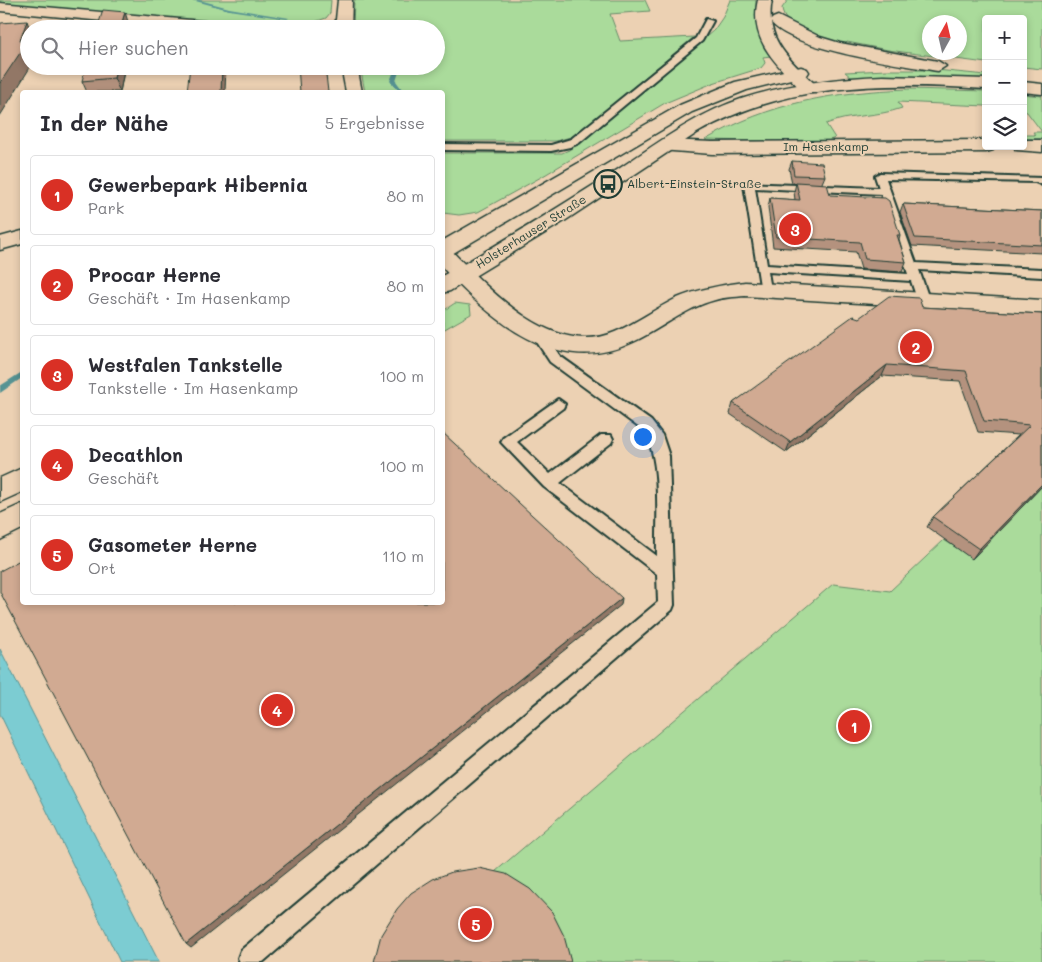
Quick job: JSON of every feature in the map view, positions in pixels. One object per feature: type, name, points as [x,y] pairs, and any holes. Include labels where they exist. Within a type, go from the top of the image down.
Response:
[{"type":"main road","points":[[344,20],[345,0]]},
{"type":"main road","points":[[765,0],[762,16],[763,30],[779,56],[794,73],[818,87]]},
{"type":"main road","points":[[778,0],[776,7],[778,21],[807,61],[818,87]]},
{"type":"main road","points":[[2,9],[131,20]]},
{"type":"main road","points":[[778,21],[801,35],[836,47],[938,66]]},
{"type":"main road","name":"Holsterhauser Straße","points":[[445,248],[500,218],[680,110],[737,87],[794,73],[807,61]]},
{"type":"main road","points":[[851,66],[938,66],[982,70]]},
{"type":"main road","points":[[1027,74],[1042,76]]},
{"type":"main road","points":[[351,75],[354,90]]},
{"type":"main road","name":"Holsterhauser Straße","points":[[452,281],[527,236],[716,116],[758,101],[818,87],[914,80],[982,84]]},
{"type":"main road","points":[[1027,87],[1042,89]]},
{"type":"main road","name":"Im Hasenkamp","points":[[667,146],[712,148],[982,146]]},
{"type":"main road","points":[[1027,146],[1042,146]]},
{"type":"main road","points":[[0,244],[20,238]]},
{"type":"main road","points":[[445,262],[452,281],[496,307],[539,336],[571,345],[602,346],[621,339],[674,309],[703,296],[730,291],[764,279],[923,299],[1042,307]]},
{"type":"main road","points":[[0,491],[20,481]]},
{"type":"main road","points":[[0,528],[20,517]]},
{"type":"lane","points":[[445,147],[551,148],[575,141],[699,39],[709,22]]},
{"type":"lane","points":[[923,299],[880,176],[1037,179],[1042,182]]},
{"type":"lane","points":[[885,191],[749,184],[764,279],[913,272],[1042,272]]},
{"type":"lane","points":[[252,962],[249,958],[666,605],[662,468],[660,446],[655,435],[646,425],[554,359],[539,336]]},
{"type":"lane","points":[[558,404],[508,442],[549,483],[665,571]]},
{"type":"lane","points":[[549,483],[606,439]]},
{"type":"green space","points":[[0,0],[331,0],[330,13],[326,18],[320,20],[157,20],[0,4]]},
{"type":"green space","points":[[354,0],[645,0],[650,11],[610,14],[620,41],[694,37],[574,136],[556,141],[445,141],[445,90],[365,90],[362,75],[445,75],[445,20],[353,20]]},
{"type":"green space","points":[[730,0],[756,0],[758,30],[762,43],[771,56],[763,57],[765,63],[761,68],[713,83],[665,103],[543,176],[478,212],[459,215],[445,213],[445,153],[562,153],[569,150],[651,85],[714,30],[723,17]]},
{"type":"green space","points":[[788,0],[1042,0],[1042,69],[1027,67],[1027,15],[982,15],[982,62],[963,60],[967,60],[967,15],[922,15],[922,55],[847,42],[844,45],[797,28],[784,16],[782,8]]},
{"type":"green space","points":[[936,70],[982,75],[982,79],[902,76],[852,78],[845,72]]},
{"type":"green space","points":[[881,90],[982,91],[982,106],[898,102],[902,108],[826,124],[835,138],[825,142],[705,140],[754,116],[779,108],[829,96]]},
{"type":"green space","points":[[1027,94],[1042,96],[1042,132],[1027,112]]},
{"type":"green space","points":[[1033,132],[1042,132],[1042,139],[1027,139],[1027,135],[1035,135]]},
{"type":"green space","points":[[455,303],[470,305],[471,314],[445,329],[445,310]]},
{"type":"green space","points":[[1042,486],[1042,962],[384,962],[482,883],[833,584],[890,591],[944,540],[972,558]]},
{"type":"water","points":[[0,649],[159,962],[120,962],[0,714]]},
{"type":"building","points":[[103,10],[125,12],[123,20],[100,20]]},
{"type":"building","points":[[20,22],[20,53],[0,83],[0,26],[1,23]]},
{"type":"building","points":[[84,75],[115,75],[114,78],[82,81]]},
{"type":"building","points":[[189,75],[222,75],[221,90],[187,90]]},
{"type":"building","points":[[299,75],[326,75],[328,90],[300,90]]},
{"type":"building","points":[[792,161],[822,163],[825,176],[794,175]]},
{"type":"building","points":[[796,182],[827,184],[830,195],[885,198],[889,201],[906,262],[865,259],[860,242],[776,237],[770,198],[800,200]]},
{"type":"building","points":[[903,204],[1042,211],[1042,245],[915,238]]},
{"type":"building","points":[[889,296],[919,298],[922,307],[1042,314],[1042,484],[979,549],[933,517],[1030,425],[984,421],[966,371],[887,365],[790,442],[733,403],[853,316],[859,318]]},
{"type":"building","points":[[445,435],[622,598],[186,944],[0,592],[0,571],[20,560],[20,605],[445,605]]},
{"type":"building","points":[[479,868],[506,874],[530,889],[552,912],[564,936],[571,962],[374,962],[381,935],[397,909],[411,893],[433,879],[452,872]]},
{"type":"waterway","points":[[194,0],[229,9],[287,18]]},
{"type":"waterway","points":[[395,75],[393,81],[400,90]]},
{"type":"waterway","points":[[0,390],[20,376]]},
{"type":"place","name":"Albert-Einstein-Straße","points":[[608,184]]},
{"type":"place","name":"Westfalen Tankstelle","points":[[795,229]]},
{"type":"place","name":"Procar Herne","points":[[916,347]]},
{"type":"place","name":"Decathlon","points":[[277,710]]},
{"type":"place","name":"Gewerbepark Hibernia","points":[[854,726]]},
{"type":"place","name":"Gasometer Herne","points":[[476,924]]}]
